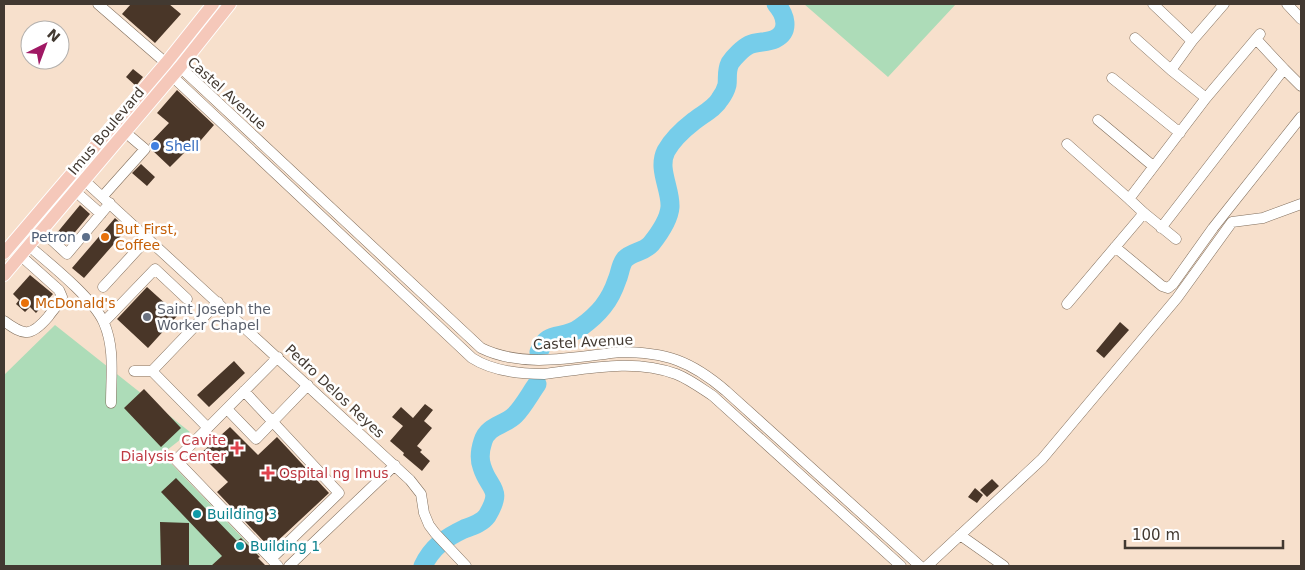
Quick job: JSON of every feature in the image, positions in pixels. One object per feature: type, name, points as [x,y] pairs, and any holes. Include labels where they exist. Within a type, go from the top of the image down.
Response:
[{"type":"main road","name":"Imus Boulevard","points":[[4,253],[166,63],[212,4]]},
{"type":"main road","name":"Imus Boulevard","points":[[4,275],[230,4]]},
{"type":"street","points":[[98,4],[166,63]]},
{"type":"street","points":[[1153,4],[1192,41]]},
{"type":"street","points":[[1171,70],[1223,4]]},
{"type":"street","points":[[1287,4],[1301,19]]},
{"type":"street","points":[[1129,199],[1206,98],[1258,37],[1284,69],[1301,86]]},
{"type":"street","points":[[1135,38],[1206,98]]},
{"type":"street","name":"Castel Avenue","points":[[166,63],[472,358],[489,366],[534,374],[618,365],[661,370],[686,379],[713,396],[901,566]]},
{"type":"street","points":[[1161,228],[1284,69]]},
{"type":"street","name":"Castel Avenue","points":[[175,72],[481,348],[508,356],[542,361],[633,352],[662,356],[690,364],[702,371],[726,391],[920,566]]},
{"type":"street","points":[[1112,78],[1180,132]]},
{"type":"street","points":[[1115,247],[1162,286],[1168,288],[1174,284],[1213,228],[1301,117]]},
{"type":"street","points":[[1098,120],[1154,166]]},
{"type":"street","points":[[42,231],[67,254],[101,214],[106,200],[145,149],[125,132]]},
{"type":"street","points":[[1067,144],[1161,228],[1176,239]]},
{"type":"street","name":"Pedro Delos Reyes","points":[[74,171],[396,465],[420,494],[429,525],[466,566]]},
{"type":"street","points":[[75,191],[101,214]]},
{"type":"street","points":[[927,566],[1042,459],[1177,298],[1232,222],[1262,218],[1301,204]]},
{"type":"street","points":[[1067,304],[1144,213]]},
{"type":"street","points":[[103,287],[148,238]]},
{"type":"street","points":[[4,321],[23,333],[32,332],[40,326],[62,297],[59,290],[25,251]]},
{"type":"street","points":[[25,251],[88,301],[104,322],[110,342],[112,361],[111,404]]},
{"type":"street","points":[[104,322],[155,269],[187,299]]},
{"type":"street","points":[[152,371],[218,302]]},
{"type":"street","points":[[244,391],[339,493],[275,563],[176,460],[227,409],[244,391],[278,357]]},
{"type":"street","points":[[134,371],[152,371],[208,428]]},
{"type":"street","points":[[227,409],[256,439],[308,385]]},
{"type":"street","points":[[289,566],[396,465]]},
{"type":"street","points":[[960,535],[1004,566]]},
{"type":"green space","points":[[804,4],[956,4],[888,77]]},
{"type":"green space","points":[[55,325],[190,432],[162,454],[258,554],[246,566],[4,566],[4,375]]},
{"type":"building","points":[[131,4],[169,4],[181,14],[155,43],[122,14]]},
{"type":"building","points":[[133,69],[143,77],[136,86],[126,77]]},
{"type":"building","points":[[177,90],[214,125],[195,147],[192,145],[170,167],[152,150],[149,144],[169,123],[157,113]]},
{"type":"building","points":[[141,164],[155,177],[147,186],[132,173]]},
{"type":"building","points":[[80,205],[90,214],[66,243],[56,234]]},
{"type":"building","points":[[115,218],[127,229],[84,278],[72,268]]},
{"type":"building","points":[[30,275],[53,294],[36,313],[30,307],[25,312],[16,304],[19,300],[13,294]]},
{"type":"building","name":"Saint Joseph the Worker Chapel","points":[[147,287],[178,315],[148,348],[117,319]]},
{"type":"building","points":[[1120,322],[1129,330],[1104,358],[1096,351]]},
{"type":"building","points":[[234,361],[245,373],[209,407],[197,395]]},
{"type":"building","points":[[144,389],[181,428],[161,447],[124,408]]},
{"type":"building","points":[[425,404],[433,410],[424,421],[432,428],[417,446],[422,450],[420,452],[430,461],[422,471],[390,441],[403,426],[392,417],[401,407],[413,418]]},
{"type":"building","points":[[230,427],[258,455],[277,437],[329,493],[270,548],[217,492],[228,482],[200,454]]},
{"type":"building","name":"Building 3","points":[[176,478],[237,541],[241,538],[260,557],[258,558],[266,566],[211,566],[222,556],[161,492]]},
{"type":"building","points":[[992,479],[999,486],[987,497],[980,490]]},
{"type":"building","points":[[975,488],[983,495],[977,503],[968,497]]},
{"type":"building","points":[[160,522],[189,523],[189,566],[161,566]]},
{"type":"waterway","points":[[539,352],[546,340],[568,334],[581,327],[593,317],[611,294],[625,259],[648,247],[657,236],[666,222],[670,207],[663,165],[666,151],[683,131],[718,102],[727,87],[729,66],[736,55],[749,45],[775,39],[783,32],[785,27],[784,17],[776,4]]},
{"type":"waterway","points":[[423,566],[431,553],[445,540],[457,532],[480,522],[487,516],[492,507],[495,494],[481,464],[480,454],[483,441],[492,429],[515,415],[537,384]]},
{"type":"place","name":"Shell","points":[[155,146]]},
{"type":"place","name":"Petron","points":[[86,237]]},
{"type":"place","name":"But First, Coffee","points":[[105,237]]},
{"type":"place","name":"McDonald's","points":[[25,303]]},
{"type":"place","name":"Saint Joseph the Worker Chapel","points":[[147,317]]},
{"type":"place","name":"Cavite Dialysis Center","points":[[237,448]]},
{"type":"place","name":"Ospital ng Imus","points":[[268,473]]},
{"type":"place","name":"Building 3","points":[[197,514]]},
{"type":"place","name":"Building 1","points":[[240,546]]}]
